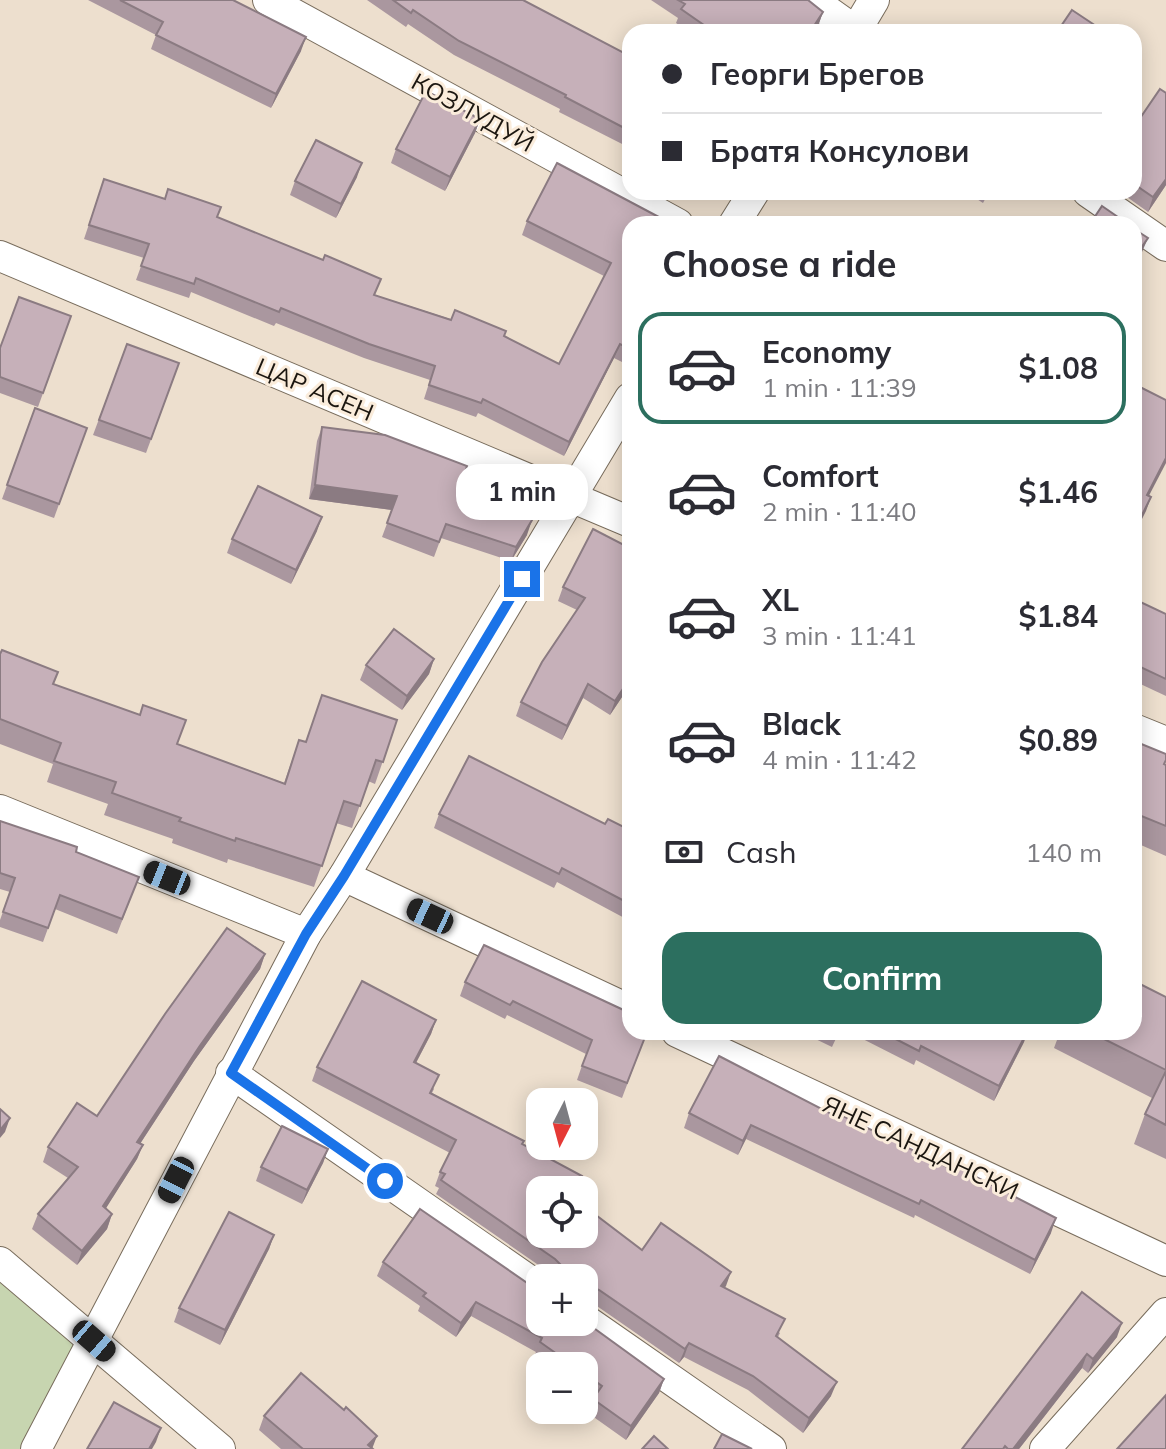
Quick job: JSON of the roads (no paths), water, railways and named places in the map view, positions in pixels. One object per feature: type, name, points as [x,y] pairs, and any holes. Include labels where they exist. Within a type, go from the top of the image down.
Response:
[{"type":"street","name":"КОЗЛУДУЙ","points":[[268,0],[622,193]]},
{"type":"street","points":[[812,0],[845,24]]},
{"type":"street","points":[[860,24],[874,0]]},
{"type":"street","name":"КОЗЛУДУЙ","points":[[634,200],[663,216]]},
{"type":"street","points":[[1100,200],[1123,216]]},
{"type":"street","points":[[1142,229],[1166,246]]},
{"type":"street","name":"ЦАР АСЕН","points":[[0,256],[622,519]]},
{"type":"street","points":[[36,1449],[306,934],[344,876],[622,411]]},
{"type":"street","points":[[1142,732],[1166,742]]},
{"type":"street","points":[[0,810],[306,934]]},
{"type":"street","points":[[344,876],[622,1006]]},
{"type":"street","name":"ЯНЕ САНДАНСКИ","points":[[694,1040],[1166,1261]]},
{"type":"street","points":[[231,1073],[526,1278]]},
{"type":"street","points":[[0,1262],[220,1449]]},
{"type":"street","points":[[1045,1449],[1166,1313]]},
{"type":"street","points":[[598,1329],[771,1449]]}]
